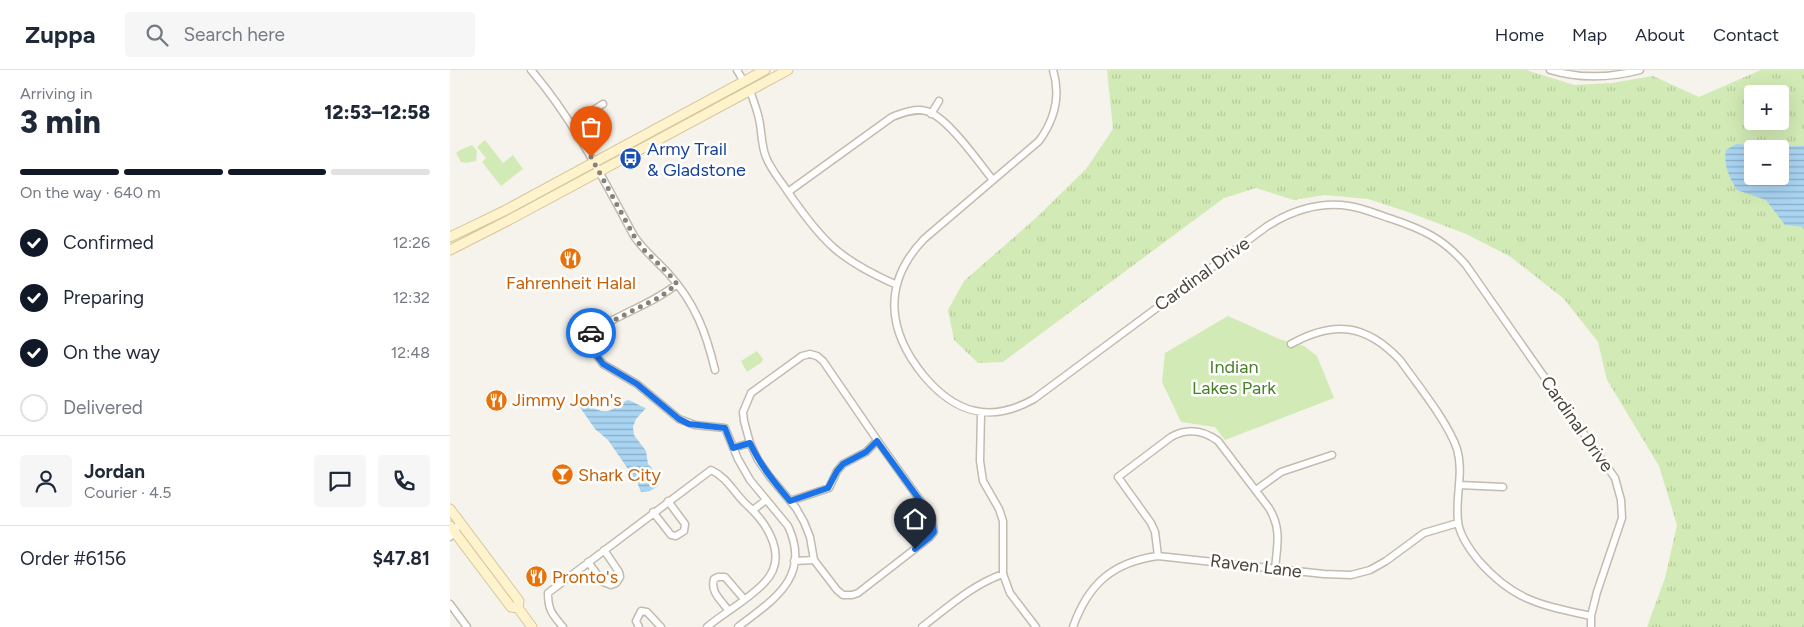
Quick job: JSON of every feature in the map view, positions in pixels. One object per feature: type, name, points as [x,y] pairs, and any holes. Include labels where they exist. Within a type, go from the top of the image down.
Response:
[{"type":"main road","points":[[450,237],[504,211],[765,70]]},
{"type":"main road","points":[[450,250],[788,70]]},
{"type":"main road","points":[[450,509],[518,601],[518,608],[532,627]]},
{"type":"main road","points":[[451,532],[511,606],[518,608]]},
{"type":"street","points":[[531,70],[552,94],[572,123],[634,236],[643,249],[668,273],[687,297],[708,339],[715,370]]},
{"type":"street","points":[[737,70],[744,82]]},
{"type":"street","name":"Cardinal Drive","points":[[1053,70],[1057,88],[1056,105],[1049,126],[1039,141],[918,245],[904,267],[896,285],[896,322],[900,338],[911,360],[942,396],[960,407],[981,412],[1008,410],[1022,405],[1034,399],[1278,219],[1299,210],[1328,205],[1349,206],[1366,210],[1424,231],[1456,253],[1615,478],[1621,500],[1622,518],[1597,592],[1591,627]]},
{"type":"street","points":[[1550,70],[1572,76],[1590,77],[1640,70]]},
{"type":"street","points":[[750,90],[758,112],[766,156],[771,167],[814,229],[842,256],[867,272],[896,285]]},
{"type":"street","points":[[931,114],[939,100]]},
{"type":"street","points":[[572,123],[603,104]]},
{"type":"street","points":[[788,192],[892,117],[908,111],[926,111],[948,124],[993,180]]},
{"type":"street","points":[[677,284],[660,297],[598,328],[584,339],[603,364],[637,384],[679,419],[689,424],[725,428],[750,480],[785,521],[792,535],[794,561],[788,582],[778,596],[738,627]]},
{"type":"street","points":[[1291,344],[1315,332],[1353,329],[1368,335],[1388,348],[1400,360],[1451,435],[1459,459],[1458,523],[1466,543],[1474,555],[1495,578],[1512,592],[1540,604],[1592,616]]},
{"type":"street","points":[[810,354],[817,356],[823,361],[877,441],[932,517],[934,532],[929,538],[858,593],[852,596],[843,595],[814,560],[810,537],[804,522],[758,460],[750,443],[744,412],[746,402],[751,393],[802,356],[810,354]]},
{"type":"street","points":[[981,412],[980,461],[984,480],[1003,521],[1003,574],[1010,593],[1036,627]]},
{"type":"street","points":[[1158,556],[1155,532],[1151,523],[1118,477],[1171,436],[1181,432],[1193,431],[1210,436],[1218,441],[1272,513],[1278,527],[1275,569]]},
{"type":"street","points":[[790,501],[828,488],[843,464],[866,452],[877,441]]},
{"type":"street","points":[[733,448],[750,443]]},
{"type":"street","points":[[1256,490],[1280,472],[1332,455]]},
{"type":"street","points":[[563,627],[548,606],[548,593],[711,470],[723,477],[765,525],[774,544],[776,562],[766,582],[707,627]]},
{"type":"street","points":[[1459,485],[1503,487]]},
{"type":"street","points":[[753,510],[766,500]]},
{"type":"street","points":[[653,512],[671,535],[676,536],[684,532],[685,524],[668,501]]},
{"type":"street","points":[[451,532],[460,523]]},
{"type":"street","name":"Raven Lane","points":[[1073,627],[1088,596],[1099,582],[1133,560],[1158,556],[1338,575],[1359,573],[1370,570],[1386,561],[1424,533],[1458,523]]},
{"type":"street","points":[[588,562],[604,582],[611,585],[616,584],[620,578],[619,572],[604,550]]},
{"type":"street","points":[[794,561],[814,560]]},
{"type":"street","points":[[922,627],[974,587],[1003,574]]},
{"type":"street","points":[[728,610],[712,586],[714,579],[718,576],[725,577],[744,599]]},
{"type":"street","points":[[450,604],[467,627]]},
{"type":"street","points":[[639,627],[636,621],[641,611],[648,612],[661,627]]},
{"type":"green space","points":[[1107,70],[1526,70],[1574,85],[1612,83],[1653,76],[1699,97],[1761,70],[1804,70],[1804,627],[1647,627],[1665,578],[1677,525],[1659,466],[1607,380],[1598,342],[1564,299],[1511,257],[1466,234],[1368,199],[1325,195],[1294,200],[1256,188],[1224,198],[1003,362],[978,363],[954,340],[948,310],[964,281],[1037,217],[1086,169],[1113,129]]},
{"type":"green space","points":[[485,140],[503,163],[513,155],[523,169],[501,186],[482,162],[486,158],[477,147]]},
{"type":"green space","points":[[472,145],[477,151],[476,161],[461,162],[456,153]]},
{"type":"green space","name":"Indian Lakes Park","points":[[1228,316],[1279,339],[1304,346],[1317,356],[1334,398],[1225,440],[1215,427],[1181,422],[1162,382],[1165,353]]},
{"type":"green space","points":[[757,351],[763,359],[762,362],[747,372],[741,361]]},
{"type":"water","points":[[1736,144],[1744,145],[1744,185],[1789,185],[1789,146],[1804,146],[1804,227],[1785,225],[1766,200],[1737,190],[1726,166],[1726,150]]},
{"type":"water","points":[[628,400],[646,408],[636,419],[633,427],[634,435],[646,451],[648,464],[660,477],[658,486],[650,491],[641,492],[637,482],[608,440],[595,429],[577,403],[607,411]]},
{"type":"way so far","points":[[591,157],[634,236],[643,249],[677,284],[660,297],[591,333]]},
{"type":"place","name":"Army Trail & Gladstone","points":[[631,159]]},
{"type":"place","name":"Fahrenheit Halal","points":[[571,258]]},
{"type":"place","name":"Jimmy John's","points":[[496,400]]},
{"type":"place","name":"Shark City","points":[[562,475]]},
{"type":"place","name":"Pronto's","points":[[536,577]]},
{"type":"route","points":[[591,333],[584,339],[599,360],[637,384],[679,419],[689,424],[725,428],[733,448],[750,443],[758,460],[790,501],[828,488],[837,471],[846,461],[866,452],[877,441],[932,517],[934,532],[915,549]]}]
